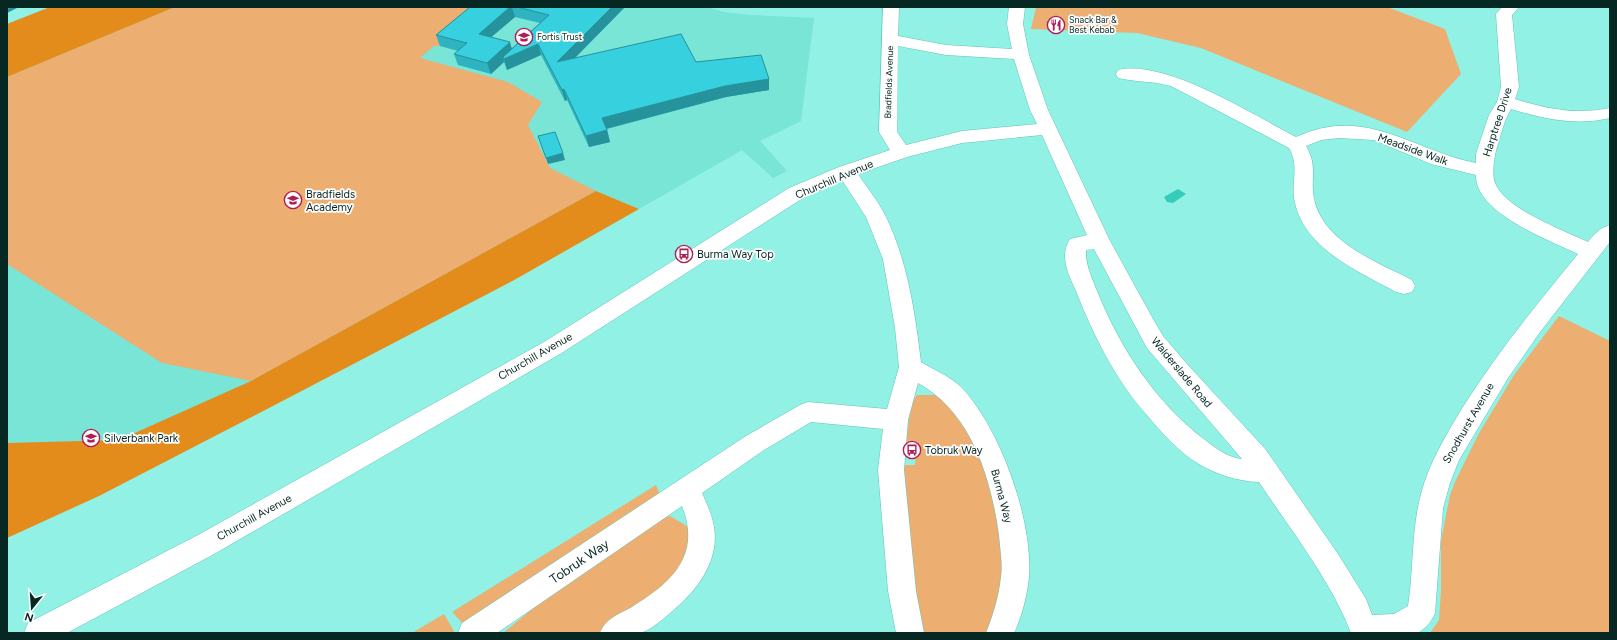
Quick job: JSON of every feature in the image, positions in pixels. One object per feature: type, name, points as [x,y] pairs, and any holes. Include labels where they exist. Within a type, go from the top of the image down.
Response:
[{"type":"street","name":"Bradfields Avenue","points":[[891,7],[891,40],[888,64],[888,132],[891,139],[902,152]]},
{"type":"street","name":"Walderslade Road","points":[[1017,7],[1015,24],[1021,54],[1029,82],[1047,129],[1100,240],[1155,342],[1241,439],[1267,472],[1328,563],[1356,609],[1364,630]]},
{"type":"street","name":"Harptree Drive","points":[[1511,7],[1504,14],[1510,87],[1506,102],[1498,115],[1485,154],[1485,184],[1490,192],[1514,214],[1591,252]]},
{"type":"street","points":[[891,40],[946,50],[1021,54]]},
{"type":"street","points":[[1124,74],[1152,76],[1177,82],[1296,144],[1303,155],[1306,169],[1304,199],[1310,219],[1334,245],[1404,286]]},
{"type":"street","points":[[1506,102],[1538,112],[1565,116],[1585,117],[1610,113]]},
{"type":"street","name":"Churchill Avenue","points":[[38,633],[206,544],[552,348],[796,194],[846,171],[902,152],[962,137],[1047,129]]},
{"type":"street","name":"Meadside Walk","points":[[1296,144],[1310,136],[1325,133],[1366,134],[1386,137],[1445,162],[1484,171]]},
{"type":"street","points":[[846,171],[876,216],[893,259],[906,328],[910,368],[896,420],[891,470],[902,591],[910,633]]},
{"type":"street","name":"Snodhurst Avenue","points":[[1364,630],[1390,630],[1405,626],[1421,613],[1424,590],[1426,534],[1429,513],[1435,487],[1452,447],[1500,368],[1602,238],[1610,232]]},
{"type":"street","points":[[1100,240],[1077,244],[1075,248],[1075,259],[1087,295],[1102,330],[1132,380],[1174,429],[1206,455],[1230,468],[1243,472],[1254,474],[1267,472]]},
{"type":"street","name":"Burma Way","points":[[910,368],[950,392],[976,424],[996,468],[1010,522],[1016,573],[1000,633]]},
{"type":"street","name":"Tobruk Way","points":[[472,633],[755,443],[808,412],[896,420]]},
{"type":"street","points":[[614,633],[666,602],[686,580],[697,562],[702,536],[699,516],[686,489]]},
{"type":"shaded area","points":[[50,7],[175,7],[7,77],[7,24]]},
{"type":"shaded area","name":"Bradfields Academy","points":[[175,7],[707,7],[724,12],[751,15],[814,18],[801,121],[760,141],[787,171],[773,178],[742,150],[639,209],[596,191],[7,538],[7,77]]},
{"type":"shaded area","name":"Bradfields Academy","points":[[175,7],[486,7],[440,46],[434,46],[420,58],[508,82],[542,102],[528,125],[550,168],[596,191],[251,381],[162,363],[7,264],[7,77]]},
{"type":"shaded area","points":[[1036,7],[1387,7],[1445,29],[1461,74],[1407,132],[1201,48],[1137,33],[1031,29]]},
{"type":"shaded area","points":[[1178,189],[1186,194],[1173,203],[1167,202],[1164,197]]},
{"type":"shaded area","points":[[596,191],[639,209],[516,279],[269,408],[99,496],[7,538],[7,443],[119,440],[251,381]]},
{"type":"shaded area","points":[[1559,316],[1610,341],[1610,633],[1430,633],[1439,620],[1441,590],[1441,541],[1450,495],[1455,482],[1478,435],[1514,375]]},
{"type":"shaded area","points":[[917,395],[941,395],[962,413],[994,489],[1005,569],[991,633],[919,633],[903,465],[915,465],[917,446],[906,444],[911,404]]},
{"type":"shaded area","points":[[656,485],[662,500],[467,628],[452,612]]},
{"type":"shaded area","points":[[670,516],[690,528],[694,545],[668,590],[601,633],[503,633],[537,605],[649,523]]},
{"type":"shaded area","points":[[444,614],[455,633],[412,633]]},
{"type":"building","points":[[470,7],[510,7],[479,34],[510,42],[487,63],[454,54],[467,43],[436,35]]},
{"type":"building","points":[[517,7],[612,7],[557,62],[681,34],[696,62],[761,55],[769,79],[725,86],[602,118],[607,130],[586,136],[564,89],[562,90],[538,44],[504,59],[503,57],[549,15]]},
{"type":"building","points":[[555,132],[563,153],[546,158],[538,136]]},
{"type":"place","name":"Snack Bar & Best Kebab","points":[[1056,25]]},
{"type":"place","name":"Fortis Trust","points":[[524,37]]},
{"type":"place","name":"Bradfields Academy","points":[[293,200]]},
{"type":"place","name":"Burma Way Top","points":[[684,254]]},
{"type":"place","name":"Silverbank Park","points":[[91,438]]},
{"type":"place","name":"Tobruk Way","points":[[912,450]]}]
